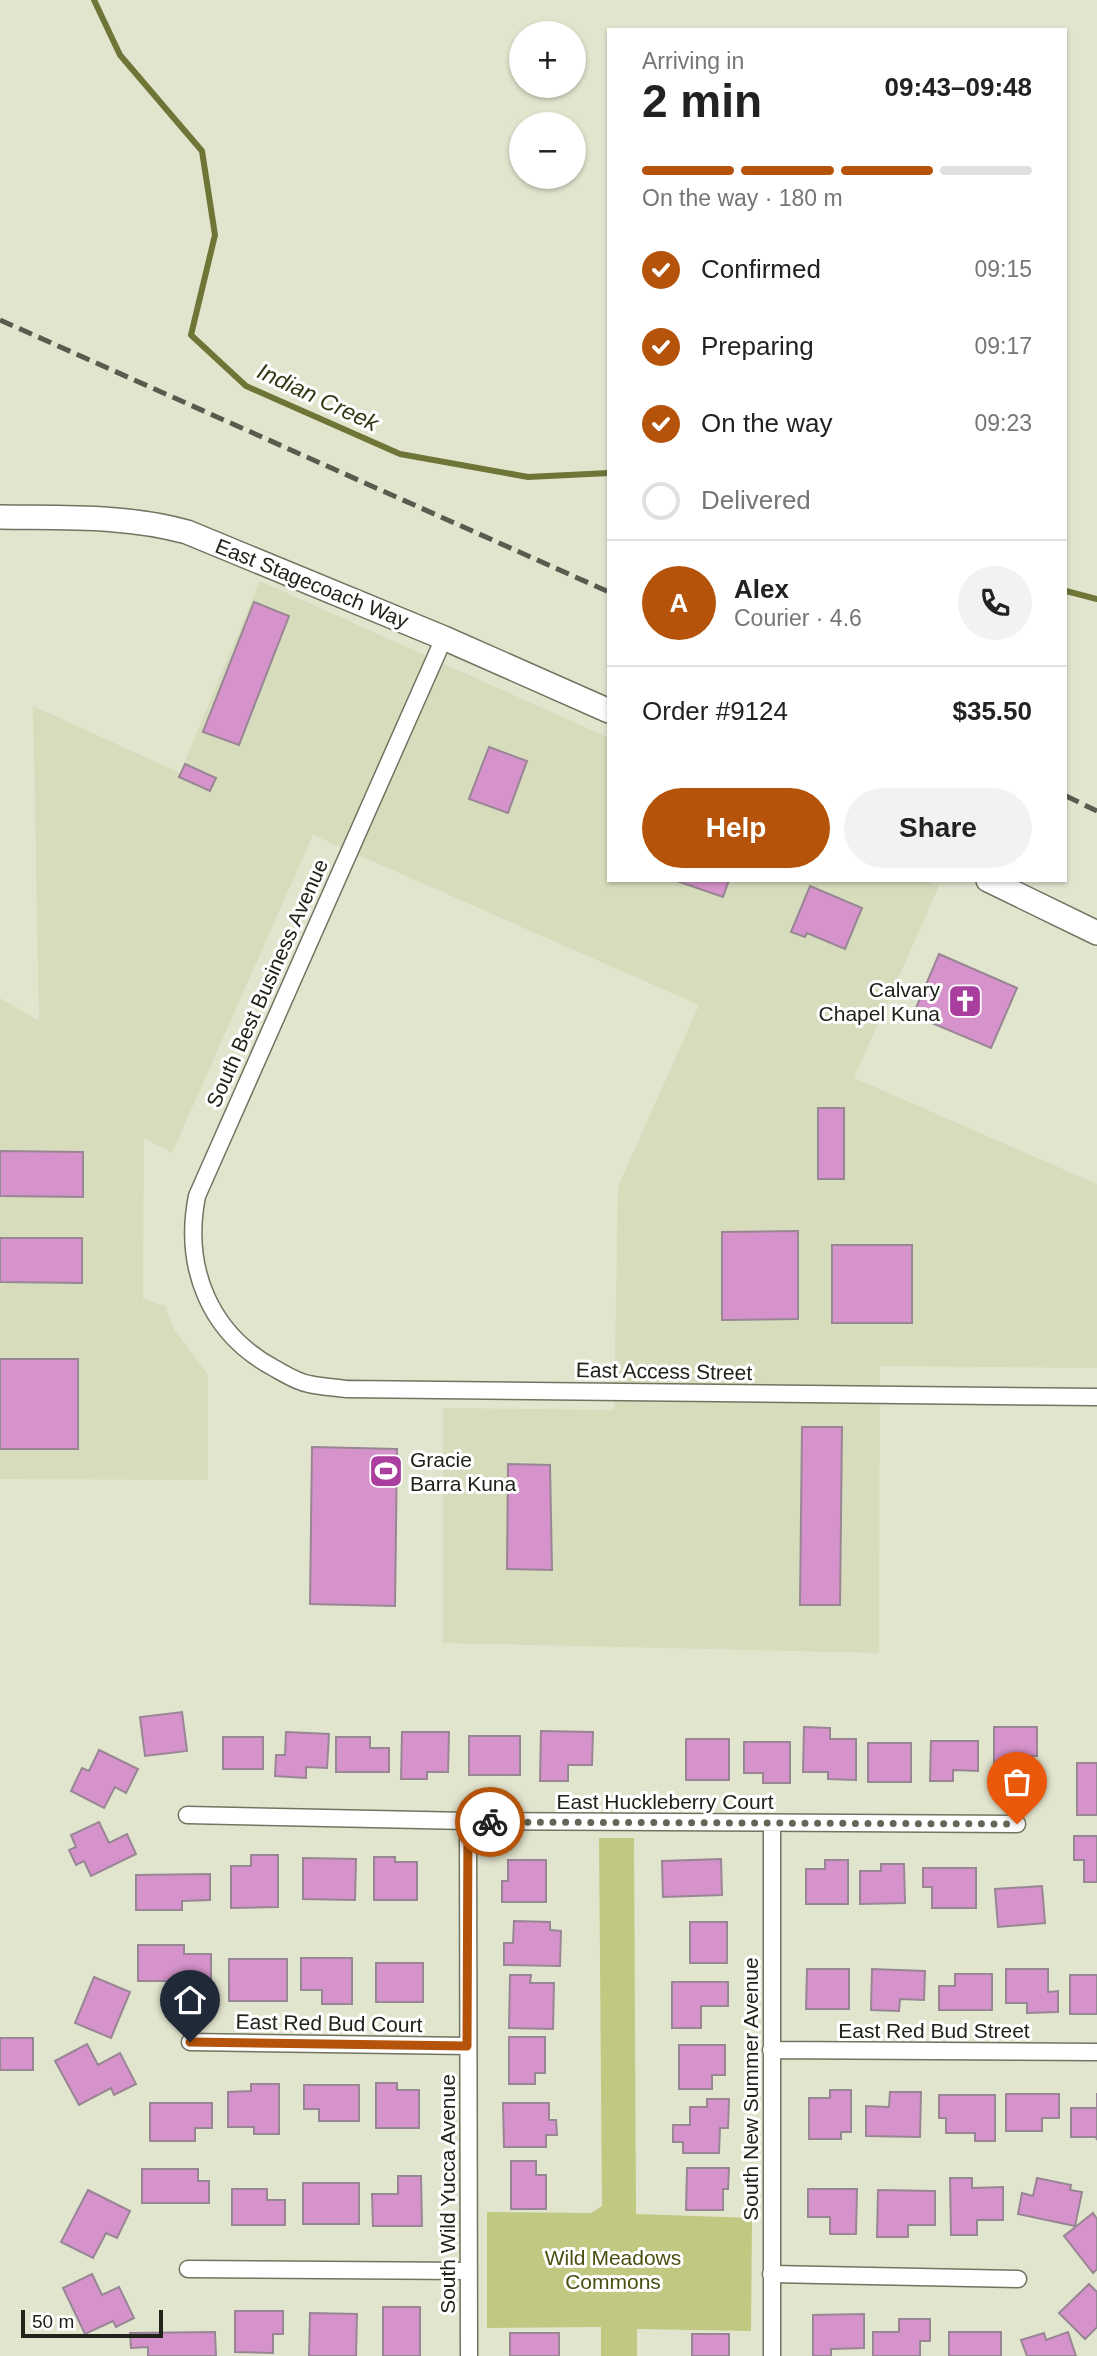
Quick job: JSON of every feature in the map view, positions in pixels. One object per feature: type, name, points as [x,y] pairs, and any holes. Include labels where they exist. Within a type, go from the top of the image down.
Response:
[{"type":"street","name":"East Stagecoach Way","points":[[0,517],[115,519],[151,522],[187,532],[444,638],[607,710]]},
{"type":"street","name":"South Best Business Avenue","points":[[240,1346],[211,1309],[195,1266],[192,1219],[197,1196],[444,638]]},
{"type":"street","points":[[992,882],[1097,933]]},
{"type":"street","name":"East Access Street","points":[[240,1346],[259,1360],[307,1384],[346,1389],[1097,1397]]},
{"type":"street","name":"East Huckleberry Court","points":[[187,1815],[468,1821],[1017,1824]]},
{"type":"street","name":"South Wild Yucca Avenue","points":[[468,1821],[468,2356]]},
{"type":"street","name":"South New Summer Avenue","points":[[772,1823],[772,2356]]},
{"type":"street","name":"East Red Bud Court","points":[[190,2042],[467,2046]]},
{"type":"street","name":"East Red Bud Street","points":[[771,2050],[1097,2052]]},
{"type":"street","points":[[188,2269],[468,2271]]},
{"type":"street","points":[[771,2274],[1018,2279]]},
{"type":"shaded area","points":[[260,581],[607,737],[607,882],[930,882],[939,886],[854,1078],[1097,1184],[1097,1368],[880,1366],[879,1653],[443,1643],[443,1408],[614,1410],[618,1187],[699,1005],[313,835],[172,1153],[144,1138],[143,1299],[165,1306],[175,1331],[208,1375],[208,1480],[0,1479],[0,998],[39,1021],[33,706],[180,773]]},
{"type":"green space","name":"Wild Meadows Commons","points":[[599,1838],[634,1838],[636,2214],[752,2218],[751,2331],[637,2329],[637,2356],[601,2356],[601,2327],[487,2328],[487,2212],[591,2213],[602,2206]]},
{"type":"building","points":[[254,602],[289,616],[239,745],[203,732]]},
{"type":"building","points":[[489,747],[527,761],[508,813],[469,799]]},
{"type":"building","points":[[185,764],[216,778],[210,791],[179,777]]},
{"type":"building","points":[[680,882],[728,882],[723,897]]},
{"type":"building","points":[[810,886],[862,908],[845,949],[807,933],[805,937],[791,932]]},
{"type":"building","name":"Calvary Chapel Kuna","points":[[939,954],[1017,988],[991,1048],[913,1015]]},
{"type":"building","points":[[818,1108],[844,1108],[844,1179],[818,1179]]},
{"type":"building","points":[[0,1151],[83,1152],[83,1197],[0,1196]]},
{"type":"building","points":[[798,1231],[798,1319],[722,1320],[722,1232]]},
{"type":"building","points":[[0,1238],[82,1238],[82,1283],[0,1282]]},
{"type":"building","points":[[832,1245],[912,1245],[912,1323],[832,1323]]},
{"type":"building","points":[[0,1359],[78,1359],[78,1449],[0,1449]]},
{"type":"building","points":[[802,1427],[842,1427],[840,1605],[800,1605]]},
{"type":"building","points":[[312,1447],[397,1449],[395,1606],[310,1604]]},
{"type":"building","points":[[508,1464],[550,1465],[552,1570],[507,1569]]},
{"type":"building","points":[[182,1712],[187,1751],[145,1756],[140,1717]]},
{"type":"building","points":[[804,1727],[830,1728],[830,1739],[856,1739],[856,1780],[828,1779],[828,1772],[803,1772]]},
{"type":"building","points":[[994,1727],[1037,1727],[1037,1756],[1023,1756],[1023,1764],[994,1764]]},
{"type":"building","points":[[541,1731],[593,1732],[592,1765],[568,1765],[568,1781],[540,1781]]},
{"type":"building","points":[[286,1732],[329,1734],[327,1768],[306,1767],[306,1778],[275,1776],[276,1755],[285,1755]]},
{"type":"building","points":[[402,1732],[449,1732],[448,1772],[427,1772],[427,1779],[401,1779]]},
{"type":"building","points":[[469,1736],[520,1736],[520,1775],[469,1775]]},
{"type":"building","points":[[223,1737],[263,1737],[263,1769],[223,1769]]},
{"type":"building","points":[[336,1737],[370,1737],[370,1748],[389,1748],[389,1772],[336,1772]]},
{"type":"building","points":[[686,1739],[729,1739],[729,1780],[686,1780]]},
{"type":"building","points":[[931,1741],[978,1741],[978,1771],[953,1770],[953,1781],[930,1781]]},
{"type":"building","points":[[744,1742],[790,1742],[790,1783],[763,1783],[763,1773],[744,1773]]},
{"type":"building","points":[[868,1743],[911,1743],[911,1782],[868,1782]]},
{"type":"building","points":[[99,1750],[138,1769],[126,1793],[115,1787],[104,1808],[71,1791],[82,1768],[89,1771]]},
{"type":"building","points":[[1077,1763],[1097,1763],[1097,1815],[1077,1815]]},
{"type":"building","points":[[99,1822],[109,1843],[127,1834],[136,1854],[91,1876],[84,1861],[76,1865],[69,1850],[76,1847],[71,1835]]},
{"type":"building","points":[[1074,1836],[1097,1836],[1097,1882],[1084,1882],[1084,1860],[1074,1860]]},
{"type":"building","points":[[251,1855],[278,1855],[278,1907],[231,1908],[231,1866],[251,1866]]},
{"type":"building","points":[[374,1857],[395,1857],[395,1862],[417,1862],[417,1900],[374,1900]]},
{"type":"building","points":[[303,1858],[356,1859],[355,1900],[303,1899]]},
{"type":"building","points":[[721,1859],[722,1895],[663,1897],[662,1861]]},
{"type":"building","points":[[508,1860],[546,1860],[546,1902],[502,1902],[502,1881],[508,1881]]},
{"type":"building","points":[[825,1860],[848,1860],[848,1904],[806,1904],[806,1869],[825,1869]]},
{"type":"building","points":[[881,1864],[904,1864],[905,1903],[860,1904],[860,1871],[881,1871]]},
{"type":"building","points":[[923,1868],[976,1868],[976,1908],[932,1908],[932,1887],[923,1887]]},
{"type":"building","points":[[210,1874],[210,1900],[182,1901],[182,1910],[136,1910],[136,1875]]},
{"type":"building","points":[[1042,1886],[1045,1923],[998,1927],[995,1889]]},
{"type":"building","points":[[514,1921],[550,1922],[550,1930],[561,1931],[560,1966],[504,1965],[504,1943],[513,1943]]},
{"type":"building","points":[[690,1922],[727,1922],[727,1963],[690,1963]]},
{"type":"building","points":[[138,1945],[184,1945],[184,1954],[211,1954],[211,1981],[138,1981]]},
{"type":"building","points":[[301,1958],[352,1958],[352,2004],[322,2004],[322,1990],[301,1990]]},
{"type":"building","points":[[229,1959],[287,1959],[287,2001],[229,2001]]},
{"type":"building","points":[[376,1963],[423,1963],[423,2002],[376,2002]]},
{"type":"building","points":[[807,1969],[849,1969],[849,2009],[806,2009]]},
{"type":"building","points":[[872,1969],[925,1971],[924,2000],[900,1999],[899,2011],[871,2010]]},
{"type":"building","points":[[1006,1969],[1048,1969],[1048,1992],[1058,1991],[1058,2012],[1027,2013],[1027,2003],[1006,2003]]},
{"type":"building","points":[[955,1974],[992,1974],[992,2010],[939,2010],[939,1986],[955,1986]]},
{"type":"building","points":[[510,1975],[531,1975],[530,1983],[554,1983],[553,2029],[509,2028]]},
{"type":"building","points":[[1070,1975],[1097,1975],[1097,2014],[1070,2014]]},
{"type":"building","points":[[94,1977],[130,1992],[111,2038],[75,2023]]},
{"type":"building","points":[[672,1982],[728,1982],[728,2006],[701,2006],[701,2028],[672,2028]]},
{"type":"building","points":[[509,2037],[545,2037],[545,2073],[535,2073],[535,2084],[509,2084]]},
{"type":"building","points":[[0,2038],[33,2038],[33,2070],[0,2070]]},
{"type":"building","points":[[87,2044],[98,2065],[120,2053],[136,2084],[114,2095],[111,2088],[79,2105],[55,2061]]},
{"type":"building","points":[[679,2045],[725,2045],[725,2075],[712,2075],[712,2089],[679,2089]]},
{"type":"building","points":[[376,2083],[397,2083],[397,2090],[419,2090],[419,2128],[376,2128]]},
{"type":"building","points":[[251,2084],[279,2084],[279,2134],[254,2134],[254,2127],[228,2127],[228,2092],[251,2091]]},
{"type":"building","points":[[304,2085],[359,2085],[359,2121],[319,2121],[319,2109],[304,2109]]},
{"type":"building","points":[[830,2090],[851,2090],[851,2132],[841,2132],[841,2139],[809,2139],[809,2098],[830,2098]]},
{"type":"building","points":[[890,2092],[921,2092],[920,2137],[866,2136],[866,2106],[889,2107]]},
{"type":"building","points":[[1006,2094],[1059,2094],[1059,2118],[1042,2118],[1042,2131],[1006,2131]]},
{"type":"building","points":[[939,2095],[995,2095],[995,2141],[975,2141],[975,2133],[946,2133],[946,2118],[939,2118]]},
{"type":"building","points":[[707,2099],[729,2099],[728,2128],[720,2128],[719,2153],[683,2153],[683,2142],[673,2142],[673,2125],[690,2125],[690,2107],[707,2107]]},
{"type":"building","points":[[150,2103],[212,2103],[212,2128],[195,2128],[195,2141],[150,2141]]},
{"type":"building","points":[[503,2103],[549,2103],[549,2120],[556,2120],[557,2135],[546,2135],[546,2147],[504,2147]]},
{"type":"building","points":[[1071,2108],[1097,2108],[1097,2140],[1096,2137],[1071,2137]]},
{"type":"building","points":[[511,2161],[536,2161],[536,2175],[546,2175],[546,2209],[511,2209]]},
{"type":"building","points":[[687,2168],[729,2168],[728,2189],[723,2189],[723,2210],[686,2210]]},
{"type":"building","points":[[142,2169],[198,2169],[198,2181],[209,2181],[209,2203],[142,2203]]},
{"type":"building","points":[[398,2176],[421,2176],[422,2226],[373,2226],[372,2194],[398,2194]]},
{"type":"building","points":[[950,2178],[972,2178],[972,2188],[1003,2187],[1003,2220],[977,2220],[977,2235],[951,2235]]},
{"type":"building","points":[[1037,2178],[1071,2185],[1070,2190],[1082,2192],[1075,2226],[1018,2214],[1022,2193],[1033,2196]]},
{"type":"building","points":[[303,2183],[359,2183],[359,2224],[303,2224]]},
{"type":"building","points":[[232,2189],[267,2189],[267,2200],[285,2200],[285,2225],[232,2225]]},
{"type":"building","points":[[808,2189],[857,2189],[856,2234],[830,2234],[830,2217],[808,2217]]},
{"type":"building","points":[[88,2190],[130,2211],[117,2238],[106,2233],[93,2258],[61,2242]]},
{"type":"building","points":[[878,2190],[935,2191],[935,2225],[908,2225],[908,2237],[877,2237]]},
{"type":"building","points":[[1093,2213],[1097,2219],[1097,2269],[1093,2273],[1064,2236]]},
{"type":"building","points":[[92,2274],[102,2295],[119,2287],[134,2318],[116,2327],[113,2321],[85,2334],[63,2288]]},
{"type":"building","points":[[1089,2284],[1097,2292],[1097,2327],[1085,2339],[1059,2313]]},
{"type":"building","points":[[383,2307],[420,2307],[420,2356],[383,2356]]},
{"type":"building","points":[[235,2311],[283,2311],[283,2334],[273,2334],[273,2353],[235,2352]]},
{"type":"building","points":[[310,2313],[357,2314],[356,2356],[309,2356]]},
{"type":"building","points":[[864,2314],[864,2348],[831,2349],[831,2356],[813,2356],[813,2315]]},
{"type":"building","points":[[899,2319],[930,2319],[930,2341],[920,2341],[920,2356],[873,2356],[873,2332],[899,2332]]},
{"type":"building","points":[[215,2332],[216,2356],[148,2356],[148,2347],[131,2348],[130,2333]]},
{"type":"building","points":[[949,2332],[1001,2332],[1001,2356],[949,2356]]},
{"type":"building","points":[[1068,2332],[1076,2356],[1027,2356],[1021,2340],[1044,2333],[1046,2340]]},
{"type":"building","points":[[510,2333],[559,2333],[559,2356],[510,2356]]},
{"type":"building","points":[[692,2334],[729,2334],[729,2356],[692,2356]]},
{"type":"waterway","name":"Indian Creek","points":[[94,0],[120,55],[202,151],[215,235],[191,335],[246,386],[400,454],[528,477],[607,473]]},
{"type":"waterway","name":"Indian Creek","points":[[1067,591],[1097,599]]},
{"type":"railway","points":[[0,320],[607,591]]},
{"type":"railway","points":[[1067,796],[1097,811]]},
{"type":"way so far","points":[[490,1822],[1017,1824]]},
{"type":"place","name":"Calvary Chapel Kuna","points":[[965,1001]]},
{"type":"place","name":"Gracie Barra Kuna","points":[[386,1471]]},
{"type":"route","points":[[190,2042],[467,2046],[468,1821],[490,1822]]}]
